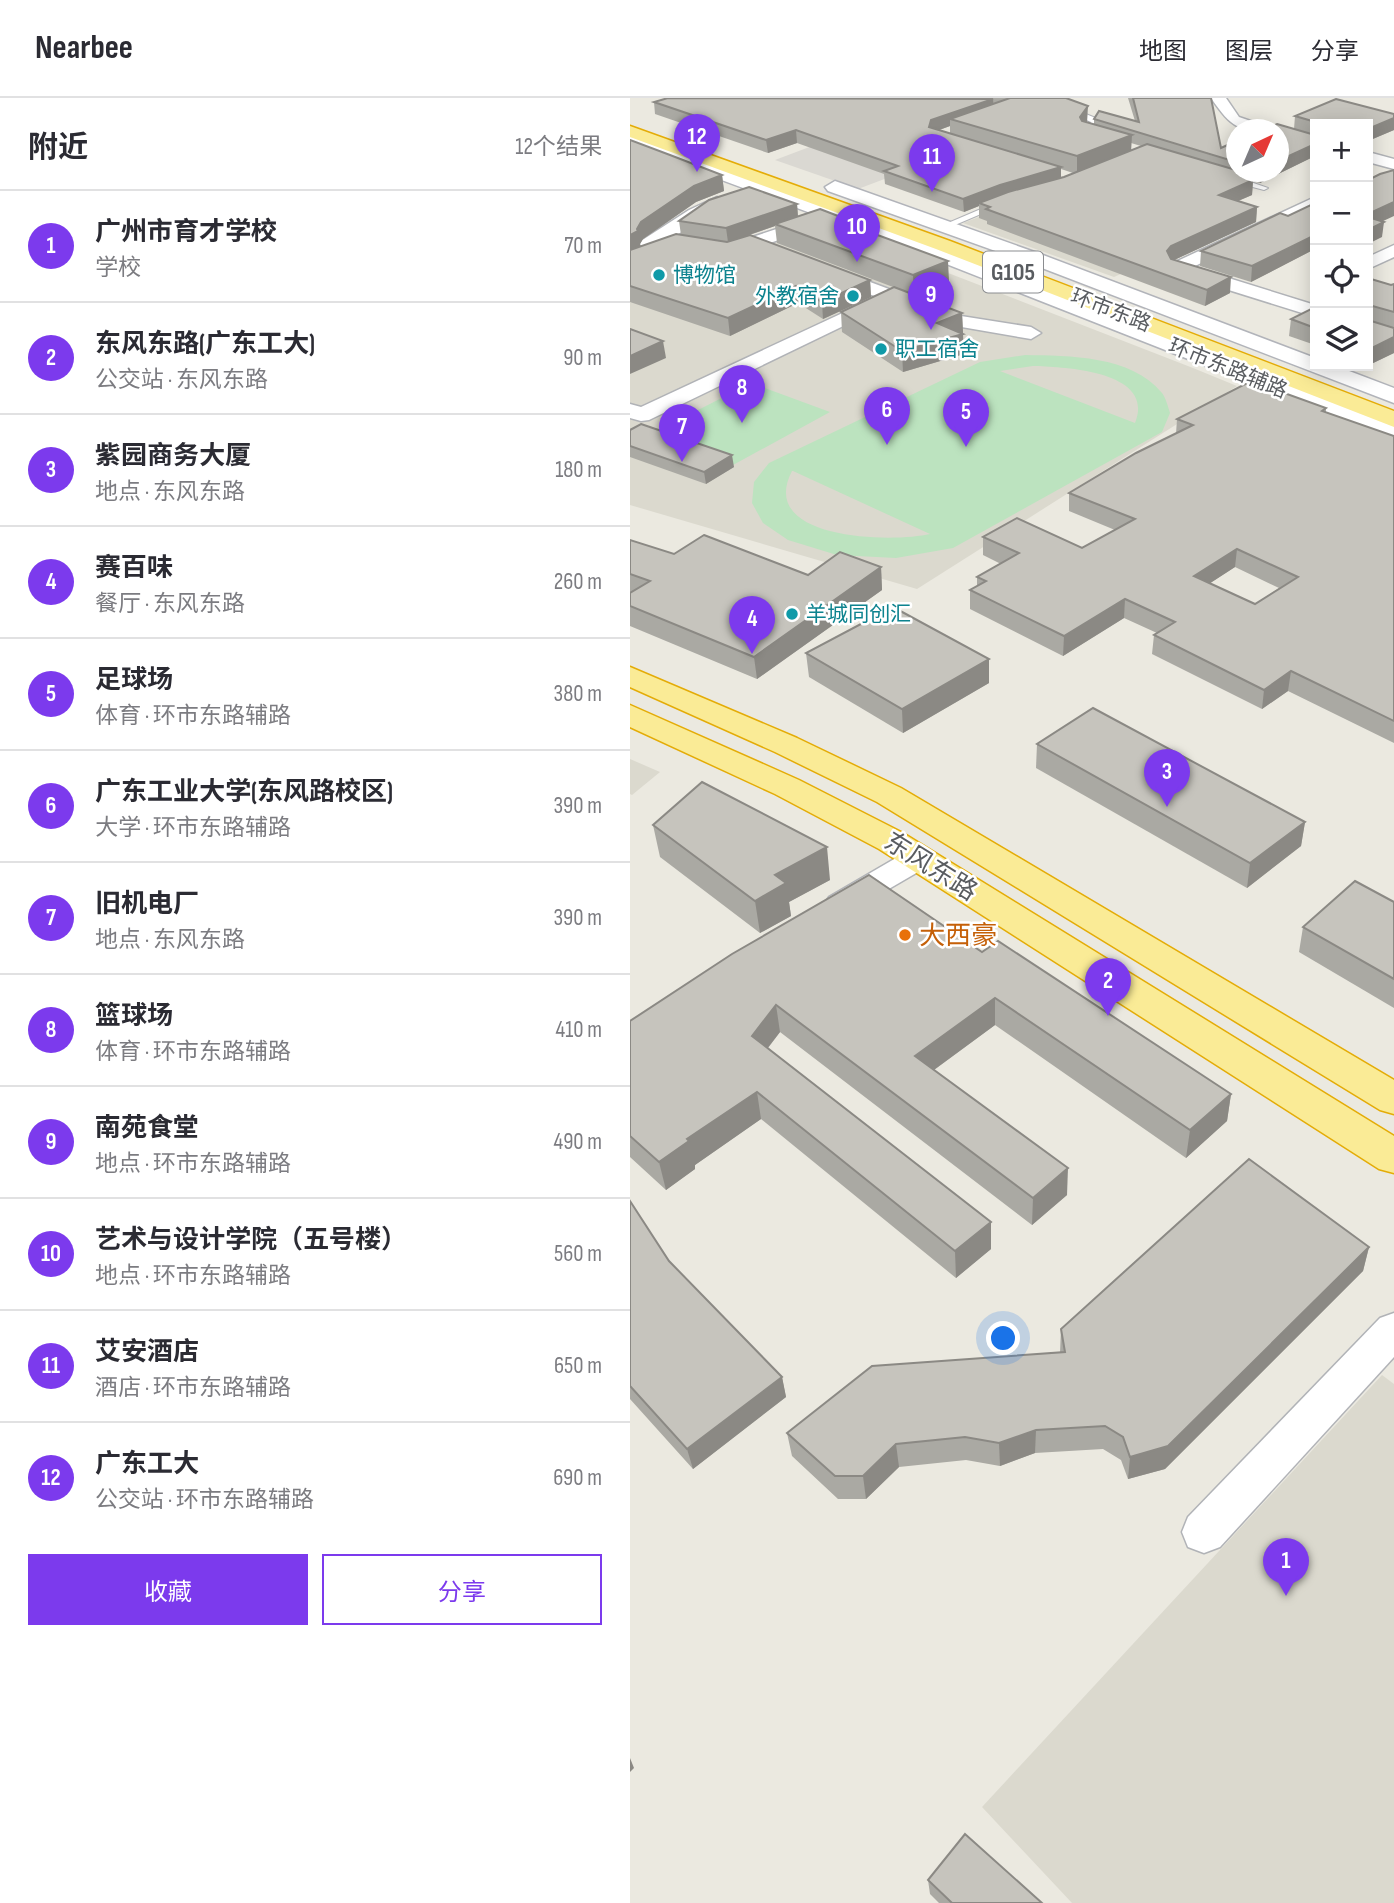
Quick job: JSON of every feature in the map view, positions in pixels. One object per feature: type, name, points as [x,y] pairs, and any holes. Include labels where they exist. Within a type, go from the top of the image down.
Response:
[{"type":"highway","name":"环市东路","points":[[630,124],[953,239],[1394,409]]},
{"type":"highway","name":"环市东路","points":[[630,131],[943,245],[1394,420]]},
{"type":"highway","name":"东风东路","points":[[630,676],[786,745],[889,795],[1394,1099]]},
{"type":"highway","name":"东风东路","points":[[630,715],[797,792],[919,858],[1394,1157]]},
{"type":"main road","name":"环市东路辅路","points":[[630,115],[945,226],[1394,396]]},
{"type":"main road","name":"环市东路辅路","points":[[630,140],[834,215],[1394,432]]},
{"type":"street","points":[[1218,98],[1233,119]]},
{"type":"street","points":[[1373,158],[1394,164]]},
{"type":"street","points":[[630,255],[655,243],[704,208],[758,186]]},
{"type":"street","points":[[1310,204],[1177,268],[1310,309]]},
{"type":"street","points":[[630,261],[676,242],[729,251],[834,215]]},
{"type":"street","points":[[752,243],[778,253]]},
{"type":"street","points":[[1373,261],[1394,250]]},
{"type":"street","points":[[817,268],[957,321],[1031,333]]},
{"type":"street","points":[[1293,304],[1310,295]]},
{"type":"street","points":[[630,410],[641,415],[894,297]]},
{"type":"street","points":[[811,921],[919,858]]},
{"type":"street","points":[[1204,1532],[1394,1330]]},
{"type":"lane","points":[[1032,103],[1042,98],[1095,121],[1085,134],[1097,138]]},
{"type":"lane","points":[[1242,182],[1264,188]]},
{"type":"lane","points":[[945,226],[1004,202]]},
{"type":"shaded area","points":[[857,129],[948,155],[858,189],[775,160]]},
{"type":"shaded area","points":[[1005,207],[1155,259],[1114,277],[963,223]]},
{"type":"shaded area","points":[[814,221],[1237,386],[917,589],[630,505],[630,257],[722,246]]},
{"type":"shaded area","points":[[630,759],[660,772],[632,795],[630,794]]},
{"type":"shaded area","points":[[1382,1375],[1394,1384],[1394,1903],[1072,1903],[982,1807]]},
{"type":"green space","points":[[1025,355],[1080,357],[1117,365],[1149,380],[1163,395],[1170,413],[1162,432],[953,548],[896,558],[837,555],[788,540],[763,523],[752,503],[754,482],[769,463],[980,362]],"holes":[[[1033,366],[1085,371],[1120,382],[1132,392],[1138,406],[1135,423],[1000,371]],[[793,471],[930,534],[887,538],[860,536],[833,532],[810,524],[793,511],[786,494]]]},
{"type":"green space","points":[[751,383],[830,412],[733,465],[651,434]]},
{"type":"building","points":[[668,98],[993,99],[931,120],[929,127],[1061,167],[963,199],[884,171],[898,166],[796,130],[766,140],[654,102]]},
{"type":"building","points":[[1010,98],[1066,98],[1088,106],[1080,117],[1082,121],[1132,135],[1077,156],[950,119]]},
{"type":"building","points":[[1133,98],[1211,98],[1221,148],[1226,146],[1226,159],[1094,119],[1099,111],[1139,122]]},
{"type":"building","points":[[1336,99],[1394,114],[1394,118],[1373,127],[1373,119],[1310,120],[1295,116]]},
{"type":"building","points":[[1289,127],[1310,134],[1310,146],[1289,156]]},
{"type":"building","points":[[630,140],[722,175],[694,186],[641,222],[638,231],[630,235]]},
{"type":"building","points":[[1147,144],[1226,167],[1226,182],[1248,182],[1219,195],[1257,207],[1171,246],[1167,251],[1171,259],[1231,277],[1207,290],[986,209],[990,207],[979,203],[1064,177]]},
{"type":"building","points":[[1394,170],[1394,202],[1373,212],[1373,178]]},
{"type":"building","points":[[749,187],[797,204],[726,228],[679,221],[709,200]]},
{"type":"building","points":[[1310,205],[1310,237],[1252,266],[1201,251],[1280,213],[1288,216]]},
{"type":"building","points":[[820,209],[851,221],[845,223],[948,261],[913,275],[775,224]]},
{"type":"building","points":[[1373,219],[1384,222],[1373,228]]},
{"type":"building","points":[[676,234],[727,242],[750,235],[870,280],[822,302],[796,286],[728,318],[630,286],[630,250]]},
{"type":"building","points":[[1373,280],[1394,284],[1394,312],[1373,306]]},
{"type":"building","points":[[894,287],[962,313],[937,323],[963,334],[902,351],[841,312]]},
{"type":"building","points":[[1310,310],[1310,326],[1291,319]]},
{"type":"building","points":[[1373,322],[1394,328],[1394,337],[1373,348]]},
{"type":"building","points":[[630,329],[663,341],[630,356]]},
{"type":"building","points":[[1251,381],[1326,408],[1322,411],[1394,436],[1394,721],[1291,671],[1264,690],[1154,635],[1175,622],[1125,599],[1064,636],[970,590],[986,581],[977,577],[1019,553],[983,537],[1017,518],[1082,548],[1135,519],[1069,493],[1136,453],[1193,425],[1177,419]],"holes":[[[1237,549],[1298,577],[1255,604],[1194,576]]]},
{"type":"building","points":[[641,424],[732,455],[704,472],[630,446],[630,430]]},
{"type":"building","points":[[704,535],[808,575],[840,552],[881,567],[754,657],[630,606],[630,593],[650,581],[630,574],[630,540],[674,554]]},
{"type":"building","points":[[893,607],[989,659],[902,709],[806,653]]},
{"type":"building","points":[[1093,708],[1305,822],[1250,863],[1037,744]]},
{"type":"building","points":[[702,782],[827,847],[775,875],[786,883],[755,901],[653,825]]},
{"type":"building","points":[[869,875],[982,952],[998,941],[1231,1094],[1190,1130],[995,998],[915,1056],[1068,1168],[1033,1198],[776,1005],[752,1036],[991,1222],[955,1251],[757,1092],[687,1139],[689,1141],[659,1162],[630,1136],[630,1021],[732,954]]},
{"type":"building","points":[[1355,881],[1394,902],[1394,979],[1303,927]]},
{"type":"building","points":[[1249,1159],[1369,1247],[1168,1446],[1130,1457],[1123,1437],[1105,1426],[1036,1430],[999,1443],[965,1437],[896,1444],[863,1476],[835,1476],[787,1433],[872,1366],[1065,1352],[1061,1329]]},
{"type":"building","points":[[630,1201],[669,1261],[782,1377],[687,1449],[630,1386]]},
{"type":"building","points":[[965,1834],[1042,1903],[952,1903],[928,1880]]},
{"type":"place","name":"广东工大","points":[[697,172]]},
{"type":"place","name":"艾安酒店","points":[[932,192]]},
{"type":"place","name":"艺术与设计学院（五号楼）","points":[[857,262]]},
{"type":"place","name":"博物馆","points":[[659,275]]},
{"type":"place","name":"外教宿舍","points":[[853,296]]},
{"type":"place","name":"南苑食堂","points":[[931,330]]},
{"type":"place","name":"职工宿舍","points":[[881,349]]},
{"type":"place","name":"篮球场","points":[[742,423]]},
{"type":"place","name":"广东工业大学(东风路校区)","points":[[887,445]]},
{"type":"place","name":"足球场","points":[[966,447]]},
{"type":"place","name":"旧机电厂","points":[[682,462]]},
{"type":"place","name":"羊城同创汇","points":[[792,614]]},
{"type":"place","name":"赛百味","points":[[752,654]]},
{"type":"place","name":"紫园商务大厦","points":[[1167,807]]},
{"type":"place","name":"大西豪","points":[[905,935]]},
{"type":"place","name":"东风东路(广东工大)","points":[[1108,1016]]},
{"type":"place","name":"广州市育才学校","points":[[1286,1596]]}]
